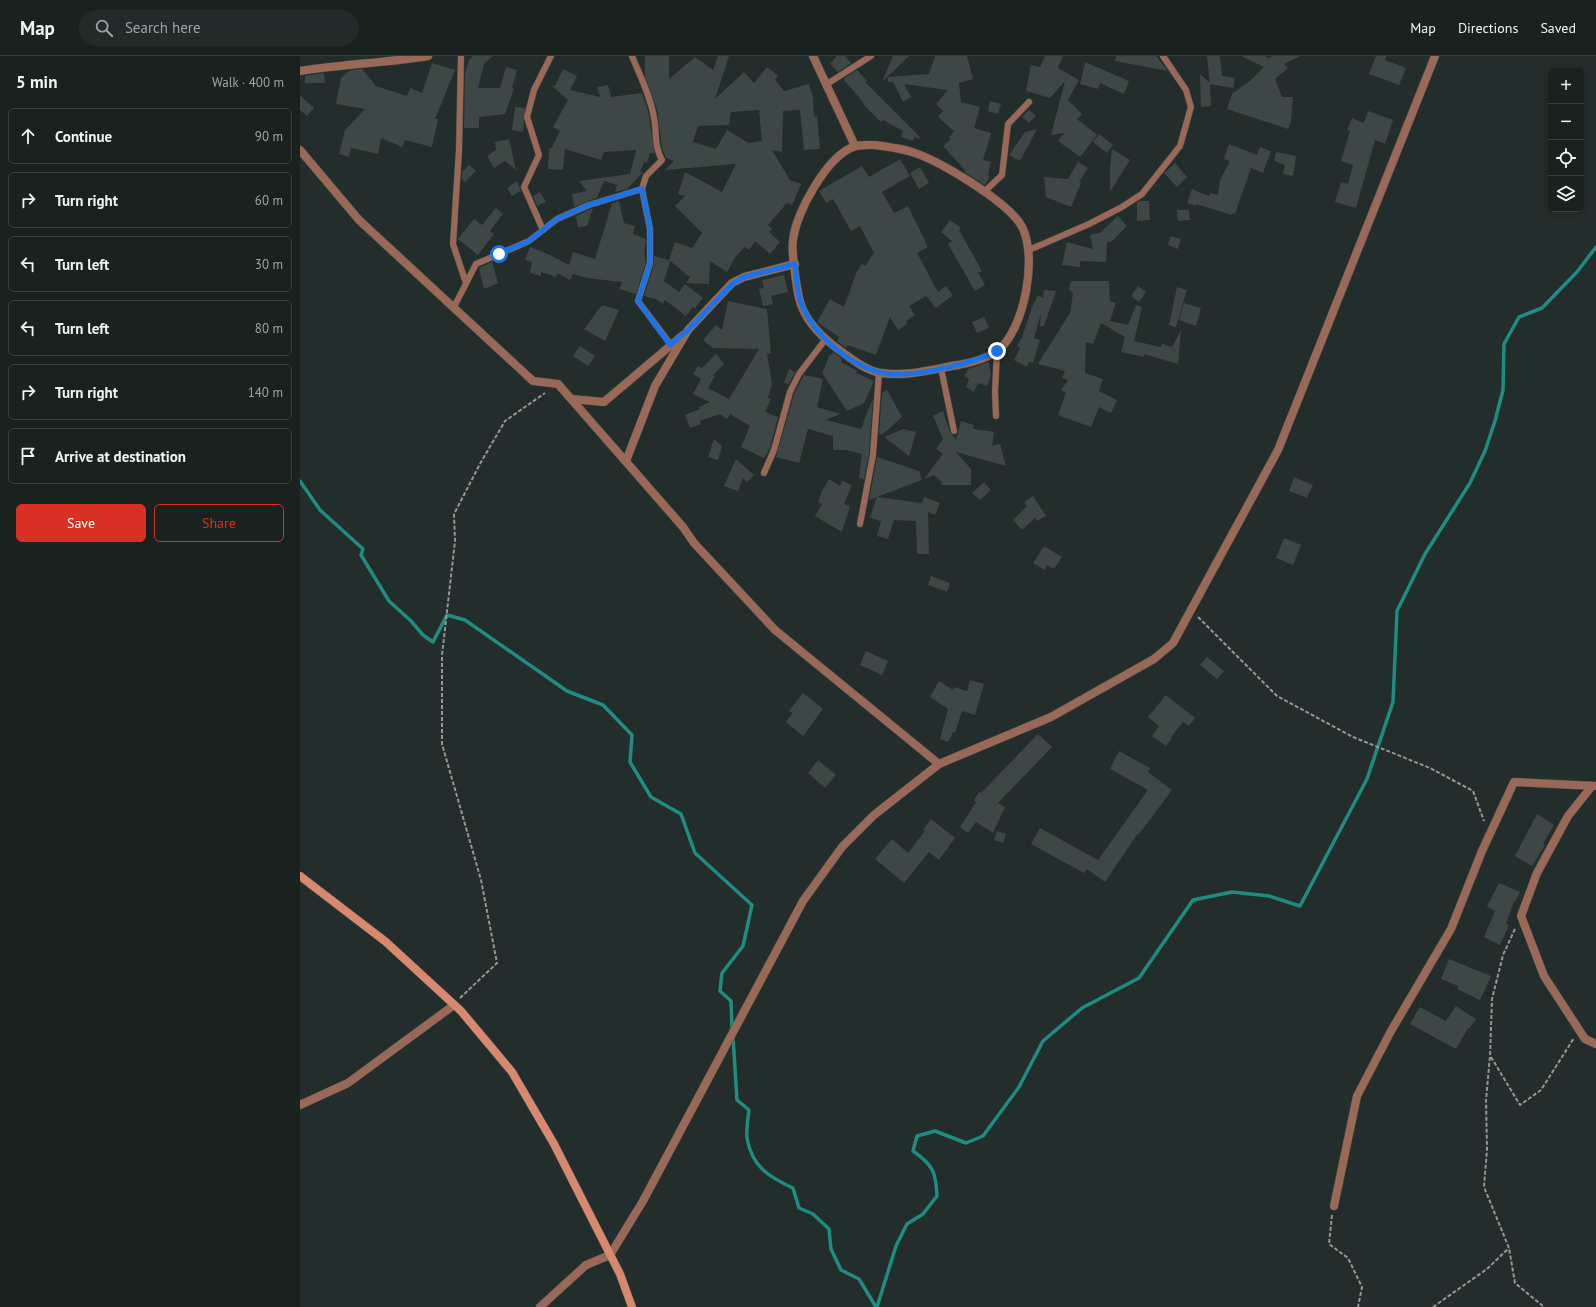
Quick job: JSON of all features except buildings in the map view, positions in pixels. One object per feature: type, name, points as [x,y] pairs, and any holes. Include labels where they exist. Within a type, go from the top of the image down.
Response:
[{"type":"main road","points":[[300,876],[386,942],[454,1004],[512,1072],[554,1144],[620,1274],[632,1307]]},
{"type":"street","points":[[300,71],[339,65],[405,60],[428,56]]},
{"type":"street","points":[[814,56],[855,146]]},
{"type":"street","points":[[540,1307],[586,1265],[610,1255],[644,1202],[803,901],[842,847],[874,816],[939,764],[1052,717],[1154,660],[1173,643],[1278,450],[1435,56]]},
{"type":"street","points":[[875,145],[914,153],[953,172],[984,192],[1007,208],[1020,224],[1028,238],[1029,250],[1030,272],[1024,300],[1016,325],[997,351],[967,363],[900,374],[879,373],[860,364],[826,340],[808,319],[800,301],[793,240],[803,209],[829,166],[843,153],[855,146],[875,145]]},
{"type":"street","points":[[300,150],[358,220],[533,381],[558,384],[684,527],[694,543],[775,630],[939,764]]},
{"type":"street","points":[[572,399],[604,402],[688,330],[732,284],[744,277],[795,264]]},
{"type":"street","points":[[626,461],[656,386],[688,330]]},
{"type":"street","points":[[1334,1206],[1357,1096],[1391,1031],[1451,929],[1514,782],[1594,786]]},
{"type":"street","points":[[1594,786],[1568,816],[1537,873],[1521,916],[1544,976],[1585,1039],[1596,1044]]},
{"type":"street","points":[[300,1105],[348,1084],[454,1004]]},
{"type":"lane","points":[[460,56],[459,150],[453,244],[466,283]]},
{"type":"lane","points":[[543,230],[524,186],[539,155],[527,117],[534,90],[551,56]]},
{"type":"lane","points":[[632,56],[647,93],[654,117],[657,151],[662,160],[646,176],[642,189],[650,229],[650,263],[638,301],[670,345]]},
{"type":"lane","points":[[826,84],[871,56]]},
{"type":"lane","points":[[1029,250],[1109,214],[1142,194],[1180,146],[1191,107],[1186,90],[1162,56]]},
{"type":"lane","points":[[984,192],[1002,175],[1008,124],[1028,102]]},
{"type":"lane","points":[[454,307],[476,264],[529,241],[557,219],[589,205],[642,189]]},
{"type":"lane","points":[[764,473],[774,450],[790,392],[800,374],[826,340]]},
{"type":"lane","points":[[996,416],[995,392],[997,351]]},
{"type":"lane","points":[[941,368],[954,431]]},
{"type":"lane","points":[[860,524],[873,455],[879,373]]},
{"type":"path","points":[[454,1004],[497,963],[481,880],[442,744],[442,655],[455,541],[454,514],[481,462],[505,422],[558,384]]},
{"type":"path","points":[[1191,611],[1277,696],[1363,741],[1430,768],[1473,791],[1490,835]]},
{"type":"path","points":[[1521,916],[1503,955],[1492,999],[1490,1056],[1486,1100],[1487,1149],[1484,1187],[1509,1248],[1515,1283],[1544,1307]]},
{"type":"path","points":[[1490,1056],[1520,1105],[1541,1090],[1579,1029]]},
{"type":"path","points":[[1334,1206],[1329,1244],[1348,1258],[1362,1287],[1358,1307]]},
{"type":"path","points":[[1433,1307],[1487,1269],[1509,1248]]},
{"type":"waterway","points":[[877,1307],[896,1246],[907,1224],[923,1214],[937,1196],[936,1181],[932,1170],[929,1165],[913,1151],[917,1136],[935,1131],[966,1143],[983,1136],[1019,1087],[1043,1041],[1082,1008],[1139,978],[1193,900],[1232,892],[1269,896],[1300,906],[1367,779],[1393,702],[1397,611],[1425,554],[1470,483],[1485,451],[1503,390],[1504,344],[1519,317],[1542,308],[1577,272],[1596,247]]},
{"type":"waterway","points":[[300,481],[320,510],[363,549],[361,555],[389,601],[411,621],[423,635],[433,642],[447,615],[465,620],[567,691],[603,705],[632,735],[630,762],[651,797],[681,814],[695,853],[752,905],[743,946],[722,973],[720,991],[731,1001],[732,1029]]},
{"type":"waterway","points":[[733,1037],[737,1100],[749,1110],[747,1138],[749,1148],[757,1164],[776,1180],[793,1188],[799,1208],[813,1214],[829,1229],[831,1249],[841,1270],[859,1279],[876,1307]]},
{"type":"route","points":[[499,254],[529,241],[557,219],[589,205],[642,189],[650,229],[650,263],[638,301],[670,345],[688,330],[732,284],[744,277],[795,264],[800,301],[805,314],[826,340],[846,356],[866,368],[879,373],[900,374],[931,370],[967,363],[997,351]]}]
